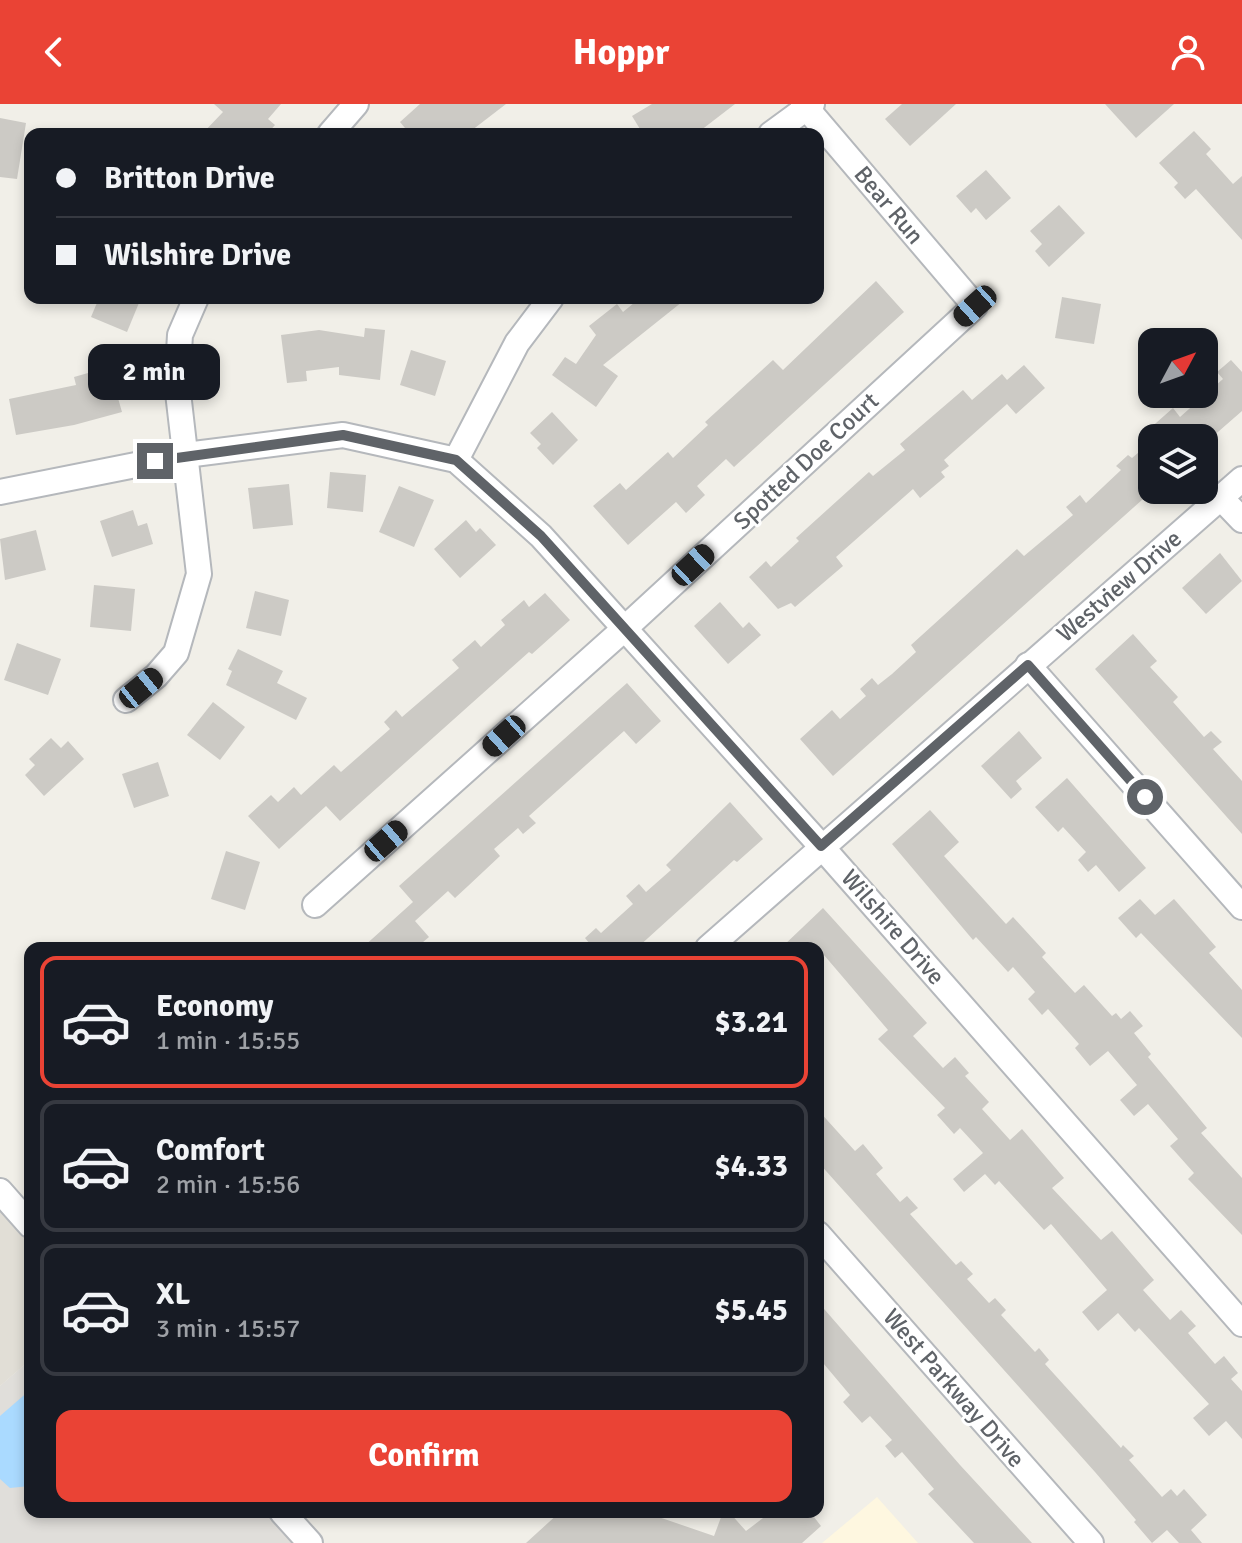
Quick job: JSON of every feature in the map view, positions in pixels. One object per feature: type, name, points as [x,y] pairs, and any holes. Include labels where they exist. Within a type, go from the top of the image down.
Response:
[{"type":"street","points":[[335,128],[356,104]]},
{"type":"street","points":[[778,128],[807,105]]},
{"type":"street","name":"Bear Run","points":[[807,105],[975,306]]},
{"type":"street","points":[[126,700],[156,676],[176,653],[199,574],[177,384],[180,335],[193,304]]},
{"type":"street","points":[[456,460],[517,343],[546,304]]},
{"type":"street","name":"Spotted Doe Court","points":[[315,905],[623,630],[975,306]]},
{"type":"street","name":"Wilshire Drive","points":[[0,492],[186,455],[343,435],[456,460],[541,536],[821,846],[1242,1324]]},
{"type":"street","name":"Westview Drive","points":[[715,942],[1242,479]]},
{"type":"street","points":[[1221,498],[1242,520]]},
{"type":"street","points":[[1028,665],[1242,907]]},
{"type":"street","points":[[0,1191],[24,1218]]},
{"type":"street","name":"West Parkway Drive","points":[[824,1241],[1091,1543]]},
{"type":"street","points":[[287,1518],[310,1543]]},
{"type":"shaded area","points":[[0,1191],[24,1218],[24,1365],[0,1386]]},
{"type":"shaded area","points":[[24,1365],[24,1518],[287,1518],[310,1543],[0,1543],[0,1386]]},
{"type":"shaded area","points":[[877,1497],[918,1543],[822,1543]]},
{"type":"water","points":[[24,1395],[24,1487],[10,1488],[0,1479],[0,1416]]},
{"type":"building","points":[[214,104],[281,104],[268,119],[275,125],[272,128],[208,128],[223,112]]},
{"type":"building","points":[[420,104],[506,104],[475,128],[405,128],[400,122]]},
{"type":"building","points":[[652,104],[735,104],[704,128],[639,128],[632,116]]},
{"type":"building","points":[[902,104],[956,104],[910,146],[885,119]]},
{"type":"building","points":[[1105,104],[1174,104],[1136,138]]},
{"type":"building","points":[[0,118],[26,123],[17,179],[0,177]]},
{"type":"building","points":[[1194,131],[1211,149],[1206,154],[1233,184],[1242,176],[1242,240],[1196,189],[1185,199],[1174,187],[1178,183],[1159,163]]},
{"type":"building","points":[[986,170],[1011,198],[986,220],[976,208],[971,213],[956,196]]},
{"type":"building","points":[[1059,205],[1085,233],[1049,267],[1035,251],[1042,244],[1030,231]]},
{"type":"building","points":[[876,281],[904,312],[734,467],[726,459],[697,486],[705,495],[686,513],[676,502],[628,545],[593,506],[620,483],[626,490],[668,452],[673,458],[708,425],[705,422],[773,360],[783,370]]},
{"type":"building","points":[[1062,297],[1101,304],[1094,344],[1055,338]]},
{"type":"building","points":[[96,304],[139,304],[127,332],[91,317]]},
{"type":"building","points":[[617,304],[623,312],[633,304],[679,304],[603,365],[618,376],[596,407],[552,375],[565,357],[576,364],[596,335],[589,326]]},
{"type":"building","points":[[365,328],[385,330],[380,380],[339,375],[339,367],[306,371],[307,381],[287,383],[281,335],[319,330],[364,337]]},
{"type":"building","points":[[411,350],[446,361],[435,396],[400,385]]},
{"type":"building","points":[[1231,360],[1242,372],[1242,411],[1218,432],[1218,424],[1155,424],[1173,408],[1180,417],[1190,408],[1218,408],[1218,383],[1223,379],[1218,371]]},
{"type":"building","points":[[1024,365],[1045,388],[1016,414],[1007,404],[944,460],[949,466],[941,472],[945,477],[920,498],[913,489],[836,557],[843,566],[795,607],[791,603],[778,609],[749,577],[766,561],[771,567],[799,541],[796,538],[869,472],[873,476],[905,450],[900,444],[963,390],[972,400],[1002,374],[1007,380]]},
{"type":"building","points":[[109,367],[122,412],[74,425],[16,435],[9,399],[76,385],[74,377]]},
{"type":"building","points":[[552,412],[578,440],[553,465],[537,448],[541,444],[530,433]]},
{"type":"building","points":[[1138,453],[1138,504],[833,776],[800,739],[832,710],[840,719],[866,696],[860,689],[872,678],[878,685],[892,674],[916,652],[911,645],[1017,549],[1024,556],[1073,515],[1066,507],[1080,495],[1086,503],[1121,470],[1116,466],[1128,455],[1132,458]]},
{"type":"building","points":[[330,472],[366,475],[363,512],[327,508]]},
{"type":"building","points":[[289,484],[293,525],[253,529],[248,488]]},
{"type":"building","points":[[399,486],[434,500],[414,547],[379,532]]},
{"type":"building","points":[[133,510],[138,526],[147,523],[153,544],[112,557],[100,521]]},
{"type":"building","points":[[466,520],[476,532],[480,528],[496,545],[460,578],[434,549]]},
{"type":"building","points":[[36,530],[46,570],[5,580],[0,539]]},
{"type":"building","points":[[1220,553],[1242,581],[1206,614],[1182,588]]},
{"type":"building","points":[[94,585],[135,589],[131,631],[90,627]]},
{"type":"building","points":[[255,591],[289,600],[281,636],[246,628]]},
{"type":"building","points":[[545,593],[570,620],[532,654],[529,652],[340,821],[326,806],[279,849],[248,816],[271,795],[278,802],[294,787],[301,795],[334,765],[341,772],[390,729],[384,722],[396,710],[402,717],[459,668],[452,660],[475,640],[481,647],[505,625],[501,620],[524,600],[529,607]]},
{"type":"building","points":[[720,602],[743,628],[749,622],[761,635],[728,664],[694,626]]},
{"type":"building","points":[[1133,634],[1157,661],[1150,667],[1178,697],[1173,702],[1204,737],[1211,731],[1222,742],[1213,749],[1242,781],[1242,834],[1095,669]]},
{"type":"building","points":[[17,643],[61,659],[48,695],[4,680]]},
{"type":"building","points":[[238,649],[283,671],[277,683],[307,698],[296,720],[226,685],[232,671],[228,669]]},
{"type":"building","points":[[627,683],[661,721],[636,744],[624,731],[529,816],[536,823],[523,834],[518,828],[494,849],[500,856],[455,898],[448,891],[415,921],[429,937],[423,942],[369,942],[413,902],[399,886]]},
{"type":"building","points":[[213,702],[245,727],[220,760],[187,735]]},
{"type":"building","points":[[1019,731],[1042,758],[1016,781],[1022,789],[1011,799],[981,766]]},
{"type":"building","points":[[51,738],[61,748],[68,741],[84,759],[44,796],[25,775],[35,765],[29,759]]},
{"type":"building","points":[[158,762],[169,796],[134,808],[122,774]]},
{"type":"building","points":[[1067,778],[1146,868],[1119,892],[1096,865],[1088,872],[1078,860],[1086,852],[1063,827],[1058,832],[1035,807]]},
{"type":"building","points":[[730,802],[763,839],[737,862],[734,860],[644,942],[588,942],[585,938],[596,928],[601,933],[633,904],[626,896],[639,884],[646,892],[671,870],[666,865]]},
{"type":"building","points":[[930,810],[959,842],[944,856],[1006,924],[1013,917],[1046,953],[1042,957],[1075,993],[1084,985],[1112,1016],[1116,1013],[1121,1019],[1130,1011],[1143,1026],[1134,1033],[1151,1054],[1148,1057],[1207,1128],[1201,1133],[1242,1178],[1242,1235],[1188,1179],[1194,1173],[1170,1146],[1178,1139],[1148,1104],[1134,1116],[1120,1100],[1137,1085],[1108,1051],[1090,1066],[1075,1048],[1079,1044],[1048,1009],[1042,1015],[1028,999],[1035,992],[1013,967],[1008,972],[976,937],[973,940],[892,844]]},
{"type":"building","points":[[226,851],[260,862],[245,910],[211,899]]},
{"type":"building","points":[[1140,899],[1155,915],[1174,899],[1216,947],[1209,953],[1242,990],[1242,1038],[1141,933],[1136,938],[1118,918]]},
{"type":"building","points":[[823,908],[927,1023],[913,1036],[943,1068],[955,1057],[969,1073],[965,1076],[989,1102],[982,1109],[1010,1140],[1022,1129],[1064,1178],[1052,1188],[1101,1240],[1112,1231],[1154,1280],[1143,1290],[1170,1320],[1181,1310],[1196,1326],[1188,1333],[1215,1364],[1224,1356],[1238,1373],[1231,1379],[1242,1391],[1242,1439],[1226,1421],[1209,1436],[1193,1418],[1209,1404],[1139,1328],[1135,1332],[1118,1313],[1098,1331],[1082,1312],[1107,1290],[1051,1224],[1044,1230],[999,1181],[995,1185],[985,1174],[964,1192],[953,1179],[983,1153],[960,1128],[954,1134],[937,1115],[945,1108],[878,1039],[888,1030],[824,955],[824,942],[787,942]]},
{"type":"building","points":[[824,1117],[855,1151],[863,1144],[883,1168],[876,1174],[900,1202],[907,1196],[918,1208],[910,1214],[956,1265],[961,1261],[973,1274],[967,1279],[989,1303],[995,1298],[1006,1310],[1001,1315],[1035,1352],[1039,1348],[1049,1360],[1045,1364],[1121,1448],[1123,1445],[1134,1456],[1129,1460],[1162,1497],[1171,1489],[1177,1496],[1184,1489],[1207,1515],[1191,1530],[1202,1543],[1179,1543],[1167,1530],[1152,1543],[1095,1472],[824,1169]]},
{"type":"building","points":[[824,1309],[1032,1543],[974,1543],[928,1494],[934,1489],[902,1452],[895,1458],[885,1446],[892,1440],[870,1416],[862,1423],[843,1402],[850,1395],[824,1364]]},
{"type":"building","points":[[553,1518],[662,1518],[714,1536],[721,1518],[734,1518],[746,1531],[763,1518],[815,1518],[821,1526],[802,1543],[526,1543]]},
{"type":"route","points":[[155,461],[343,435],[456,460],[541,536],[821,846],[1028,665],[1145,797]]}]
